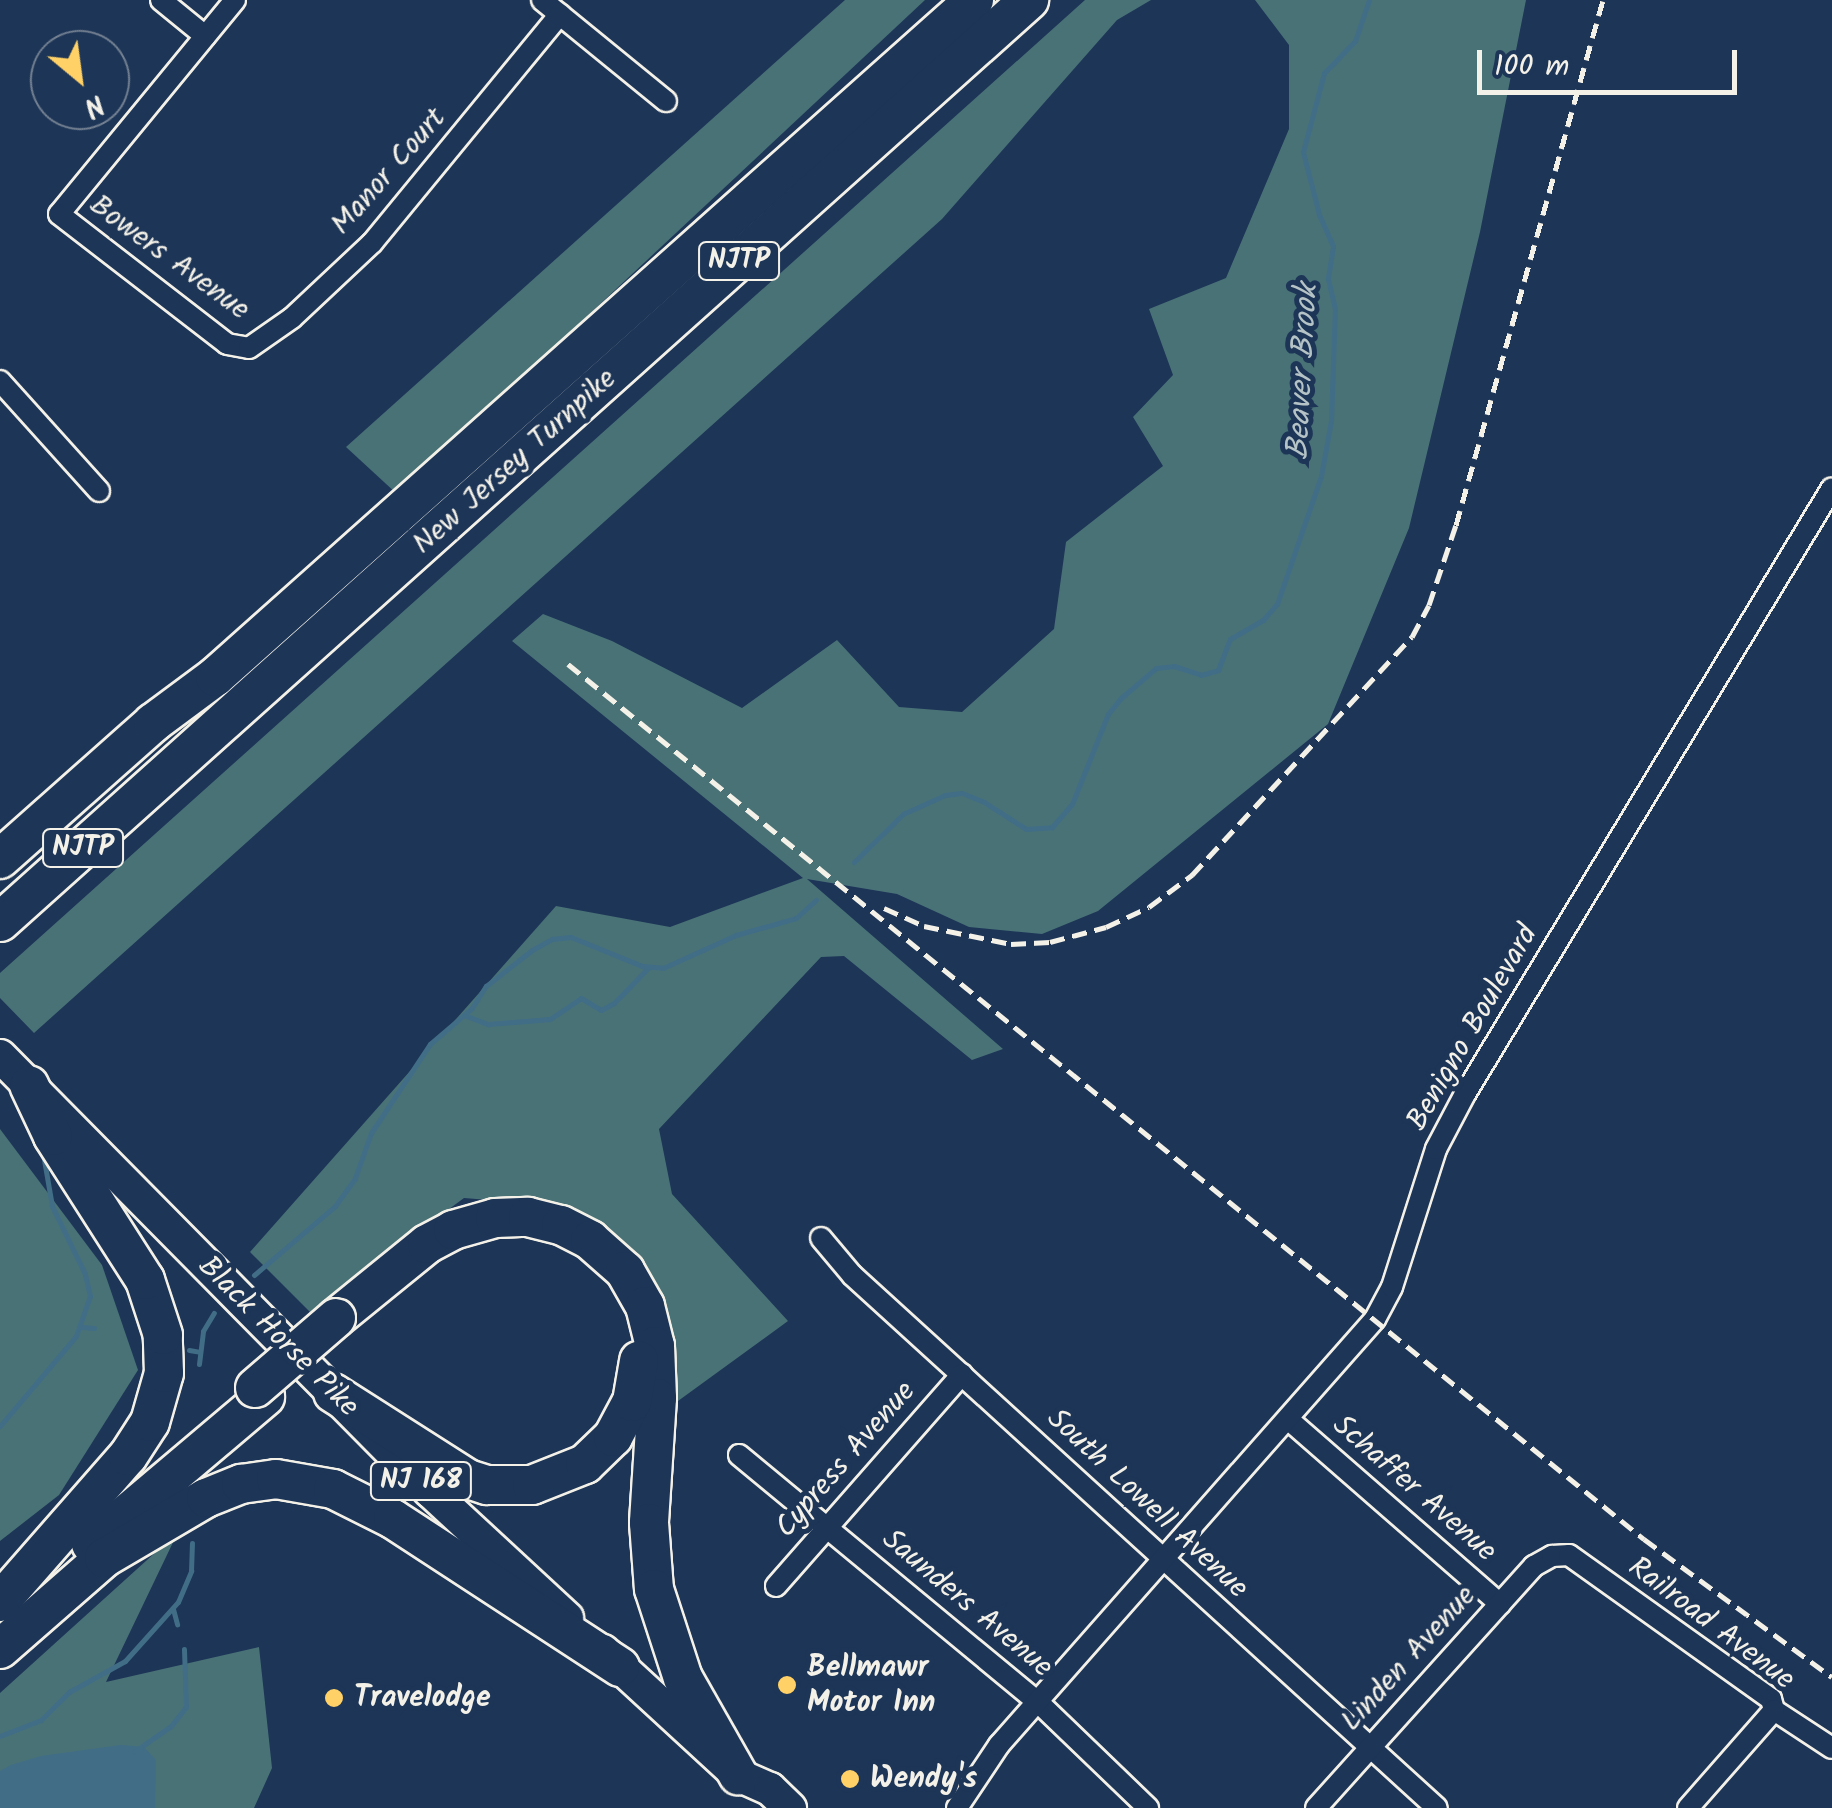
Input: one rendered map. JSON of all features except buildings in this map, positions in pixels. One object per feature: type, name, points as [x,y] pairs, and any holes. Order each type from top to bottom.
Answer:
[{"type":"highway","name":"New Jersey Turnpike","points":[[0,859],[368,541],[974,0]]},
{"type":"highway","name":"New Jersey Turnpike","points":[[0,922],[1029,0]]},
{"type":"highway","points":[[0,1604],[128,1456],[150,1422],[164,1373],[163,1335],[145,1280],[53,1136],[28,1085]]},
{"type":"highway","points":[[0,1604],[260,1392],[426,1244],[468,1224],[528,1217],[561,1225],[590,1240],[625,1271],[649,1318],[656,1361],[649,1546],[658,1611],[694,1700],[738,1775]]},
{"type":"highway","points":[[333,1393],[448,1469],[486,1485],[510,1487],[550,1481],[585,1464],[624,1421],[637,1384],[638,1343],[621,1295],[588,1259],[543,1237],[487,1236],[450,1248],[340,1324]]},
{"type":"highway","points":[[0,1648],[62,1569],[260,1392]]},
{"type":"highway","points":[[0,1648],[104,1558],[206,1498],[276,1478],[332,1488],[393,1520],[620,1667]]},
{"type":"main road","name":"Black Horse Pike","points":[[0,1056],[430,1491],[738,1775],[770,1790],[790,1808]]},
{"type":"main road","name":"Black Horse Pike","points":[[738,1775],[757,1808]]},
{"type":"street","points":[[161,0],[205,36],[235,0]]},
{"type":"street","points":[[542,0],[666,101]]},
{"type":"street","name":"Manor Court","points":[[244,347],[262,343],[372,244],[560,14]]},
{"type":"street","name":"Bowers Avenue","points":[[205,36],[59,214],[227,344],[244,347]]},
{"type":"street","points":[[0,381],[99,491]]},
{"type":"street","name":"Benigno Boulevard","points":[[957,1808],[988,1758],[1376,1319],[1392,1287],[1436,1149],[1464,1094],[1832,488]]},
{"type":"street","name":"South Lowell Avenue","points":[[822,1238],[852,1275],[1436,1808]]},
{"type":"street","name":"Cypress Avenue","points":[[776,1586],[962,1374]]},
{"type":"street","name":"Schaffer Avenue","points":[[1289,1420],[1500,1604]]},
{"type":"street","name":"Saunders Avenue","points":[[740,1455],[1038,1702],[1148,1808]]},
{"type":"street","name":"Railroad Avenue","points":[[1552,1556],[1569,1555],[1772,1699],[1774,1710],[1832,1748]]},
{"type":"street","name":"Linden Avenue","points":[[1316,1808],[1534,1566],[1552,1556]]},
{"type":"street","points":[[1688,1808],[1774,1710]]},
{"type":"green space","points":[[845,0],[925,0],[397,494],[346,447]]},
{"type":"green space","points":[[1085,0],[1151,0],[1117,20],[942,219],[34,1033],[0,998],[0,973]]},
{"type":"green space","points":[[1255,0],[1526,0],[1480,232],[1409,528],[1328,724],[1098,911],[1042,934],[969,927],[897,894],[807,879],[1003,1049],[972,1060],[844,956],[821,957],[659,1129],[672,1194],[788,1321],[678,1401],[628,1245],[574,1207],[464,1198],[310,1312],[250,1252],[556,906],[670,927],[803,878],[512,641],[543,614],[612,641],[742,708],[837,640],[899,707],[962,712],[1054,629],[1066,542],[1163,466],[1133,417],[1173,375],[1149,309],[1226,278],[1289,129],[1289,45]]},
{"type":"green space","points":[[0,1129],[102,1265],[138,1370],[59,1495],[0,1541]]},
{"type":"green space","points":[[178,1532],[106,1682],[259,1647],[272,1768],[254,1808],[0,1808],[0,1693]]},
{"type":"water","points":[[121,1745],[144,1747],[156,1760],[155,1808],[0,1808],[0,1771],[11,1765],[41,1756]]},
{"type":"waterway","name":"Beaver Brook","points":[[854,862],[903,814],[945,795],[962,793],[984,802],[1026,829],[1052,827],[1072,804],[1108,714],[1121,698],[1156,668],[1174,666],[1201,675],[1218,670],[1230,639],[1263,620],[1277,604],[1321,476],[1331,421],[1335,309],[1328,278],[1333,246],[1319,214],[1303,152],[1324,73],[1355,41],[1369,0]]},
{"type":"waterway","name":"Beaver Brook","points":[[254,1275],[335,1206],[355,1178],[371,1133],[430,1044],[472,1008],[486,986],[532,950],[552,939],[571,937],[642,966],[663,968],[736,935],[796,918],[816,900]]},
{"type":"waterway","points":[[464,1015],[488,1024],[550,1019],[581,998],[601,1010],[614,1003],[649,967]]},
{"type":"waterway","points":[[0,1426],[76,1336],[90,1296],[85,1274],[52,1206],[43,1154]]},
{"type":"waterway","name":"Beaver Brook","points":[[199,1364],[203,1331],[214,1313]]},
{"type":"waterway","points":[[82,1327],[94,1328]]},
{"type":"waterway","points":[[189,1350],[200,1352]]},
{"type":"waterway","name":"Beaver Brook","points":[[0,1736],[41,1720],[69,1692],[125,1661],[178,1602],[191,1571],[192,1543]]},
{"type":"waterway","points":[[173,1609],[177,1624]]},
{"type":"waterway","points":[[135,1751],[171,1726],[186,1707],[184,1649]]},
{"type":"railway","points":[[884,908],[924,926],[1011,944],[1050,942],[1106,927],[1149,907],[1192,875],[1412,637],[1429,605],[1456,525],[1603,0]]},
{"type":"railway","points":[[568,664],[1644,1539],[1832,1677]]},
{"type":"place","name":"Bellmawr Motor Inn","points":[[787,1685]]},
{"type":"place","name":"Travelodge","points":[[334,1698]]},
{"type":"place","name":"Wendy's","points":[[850,1779]]}]
